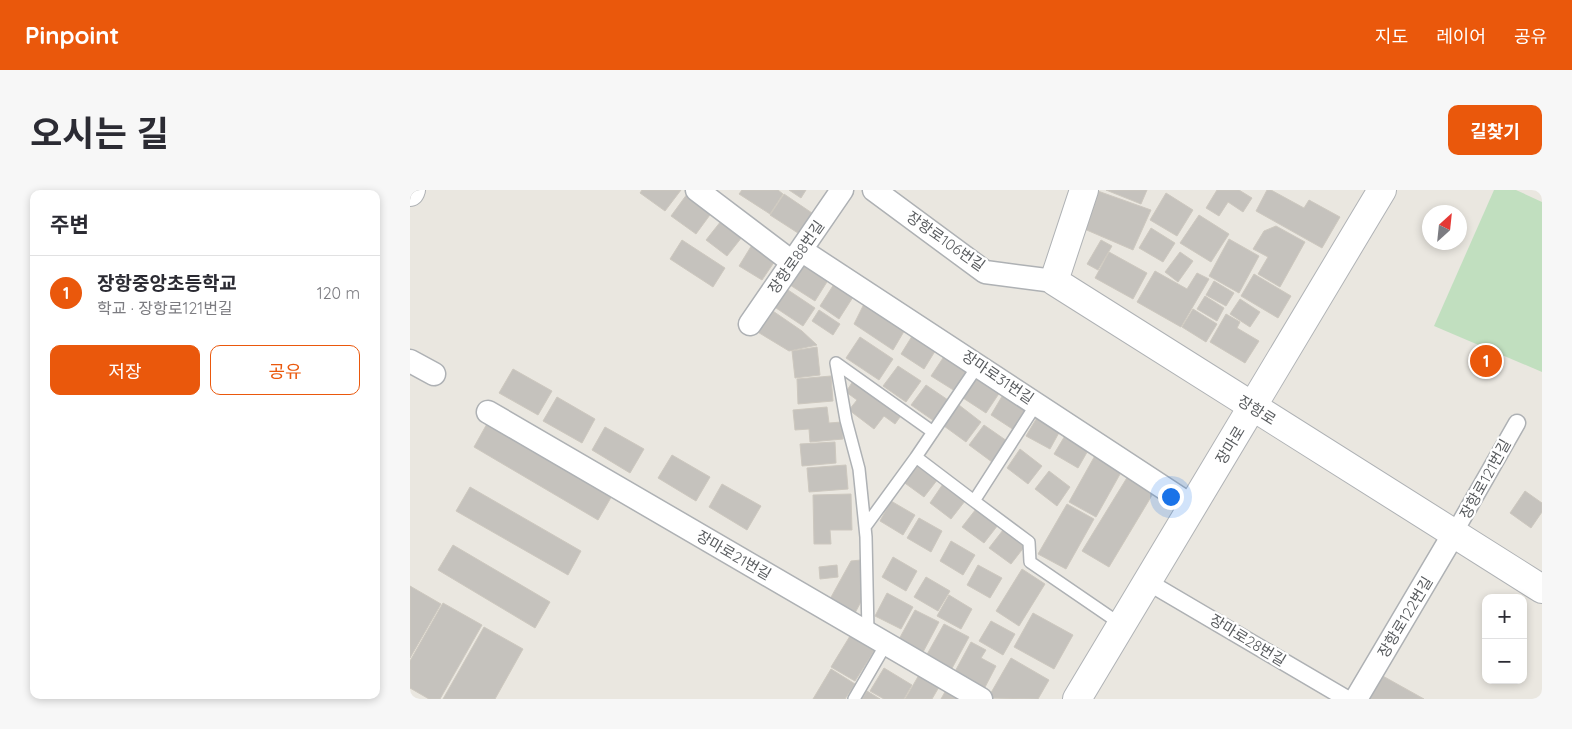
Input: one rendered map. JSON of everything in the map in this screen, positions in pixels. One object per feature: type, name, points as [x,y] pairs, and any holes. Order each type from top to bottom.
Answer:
[{"type":"street","name":"장마로31번길","points":[[697,190],[796,256],[979,364],[1036,404],[1193,507]]},
{"type":"street","name":"장항로88번길","points":[[750,324],[842,190]]},
{"type":"street","name":"장항로106번길","points":[[874,190],[985,272],[1054,281]]},
{"type":"street","points":[[1054,281],[1084,190]]},
{"type":"street","name":"장마로","points":[[1077,699],[1382,190]]},
{"type":"street","name":"장항로","points":[[1054,281],[1542,589]]},
{"type":"street","points":[[410,361],[434,374]]},
{"type":"street","name":"장마로21번길","points":[[488,412],[981,699]]},
{"type":"street","name":"장항로121번길","points":[[1454,535],[1517,422]]},
{"type":"street","name":"장항로122번길","points":[[1356,699],[1454,535]]},
{"type":"street","name":"장마로28번길","points":[[1148,582],[1347,699]]},
{"type":"lane","points":[[854,699],[877,638],[859,469],[846,420],[836,363],[933,432]]},
{"type":"lane","points":[[865,527],[916,457],[979,364]]},
{"type":"lane","points":[[974,501],[1036,404]]},
{"type":"lane","points":[[916,457],[1029,542],[1030,562],[1122,625]]},
{"type":"green space","points":[[1494,190],[1516,190],[1542,202],[1542,372],[1434,326]]},
{"type":"building","points":[[642,190],[681,190],[665,211],[640,193]]},
{"type":"building","points":[[690,190],[715,208],[696,234],[671,216]]},
{"type":"building","points":[[742,190],[778,190],[783,194],[770,214],[739,194]]},
{"type":"building","points":[[789,190],[806,190],[801,198]]},
{"type":"building","points":[[1095,190],[1151,210],[1133,250],[1082,228]]},
{"type":"building","points":[[1106,190],[1147,190],[1141,204]]},
{"type":"building","points":[[1217,190],[1239,190],[1252,198],[1243,212],[1228,202],[1219,216],[1206,208]]},
{"type":"building","points":[[1267,190],[1271,190],[1304,208],[1309,200],[1340,217],[1322,248],[1256,211]]},
{"type":"building","points":[[1166,193],[1193,210],[1177,236],[1150,220]]},
{"type":"building","points":[[784,194],[815,215],[801,235],[770,215]]},
{"type":"building","points":[[1199,215],[1229,234],[1211,262],[1180,243]]},
{"type":"building","points":[[725,216],[746,232],[727,256],[706,240]]},
{"type":"building","points":[[1276,226],[1305,242],[1280,287],[1258,274],[1268,257],[1253,249],[1264,231]]},
{"type":"building","points":[[1151,228],[1175,243],[1163,262],[1139,248]]},
{"type":"building","points":[[1229,239],[1259,256],[1239,293],[1209,276]]},
{"type":"building","points":[[682,240],[725,268],[713,287],[670,259]]},
{"type":"building","points":[[755,240],[779,255],[762,280],[739,266]]},
{"type":"building","points":[[1101,240],[1112,246],[1098,270],[1087,264]]},
{"type":"building","points":[[1109,252],[1147,273],[1133,299],[1095,278]]},
{"type":"building","points":[[1180,252],[1193,261],[1178,282],[1165,272]]},
{"type":"building","points":[[806,261],[830,277],[815,301],[790,285]]},
{"type":"building","points":[[1155,271],[1187,289],[1197,273],[1209,279],[1181,327],[1137,302]]},
{"type":"building","points":[[1254,274],[1291,296],[1278,318],[1241,296]]},
{"type":"building","points":[[836,281],[855,294],[839,319],[820,306]]},
{"type":"building","points":[[1214,281],[1234,293],[1226,306],[1206,295]]},
{"type":"building","points":[[785,288],[815,308],[803,326],[773,306]]},
{"type":"building","points":[[1205,296],[1224,308],[1217,321],[1197,309]]},
{"type":"building","points":[[1240,299],[1260,312],[1250,327],[1230,314]]},
{"type":"building","points":[[865,302],[906,328],[893,350],[854,324]]},
{"type":"building","points":[[770,309],[802,331],[817,345],[789,351],[756,331]]},
{"type":"building","points":[[1193,309],[1217,324],[1206,342],[1182,327]]},
{"type":"building","points":[[819,310],[840,324],[833,335],[812,321]]},
{"type":"building","points":[[1226,314],[1240,322],[1237,328],[1259,341],[1245,363],[1210,342]]},
{"type":"building","points":[[914,333],[937,348],[924,369],[901,354]]},
{"type":"building","points":[[860,337],[893,359],[879,380],[846,358]]},
{"type":"building","points":[[817,347],[820,375],[795,378],[792,351]]},
{"type":"building","points":[[945,355],[968,370],[955,391],[931,376]]},
{"type":"building","points":[[898,366],[921,381],[906,402],[883,386]]},
{"type":"building","points":[[513,369],[552,391],[538,415],[499,393]]},
{"type":"building","points":[[831,376],[833,401],[798,404],[797,379]]},
{"type":"building","points":[[977,377],[1000,392],[986,413],[963,398]]},
{"type":"building","points":[[853,381],[900,417],[895,424],[884,416],[874,429],[849,410],[857,400],[846,392]]},
{"type":"building","points":[[926,385],[948,400],[934,421],[911,405]]},
{"type":"building","points":[[1004,393],[1027,408],[1014,430],[991,415]]},
{"type":"building","points":[[557,397],[595,419],[582,443],[543,421]]},
{"type":"building","points":[[959,405],[981,422],[966,442],[944,426]]},
{"type":"building","points":[[827,407],[829,423],[842,422],[843,439],[810,442],[809,429],[795,430],[793,410]]},
{"type":"building","points":[[1038,416],[1061,429],[1050,449],[1026,436]]},
{"type":"building","points":[[488,422],[613,494],[598,520],[474,447]]},
{"type":"building","points":[[984,425],[1007,441],[992,462],[969,445]]},
{"type":"building","points":[[605,427],[644,449],[630,473],[592,450]]},
{"type":"building","points":[[1066,434],[1090,447],[1078,468],[1054,454]]},
{"type":"building","points":[[835,442],[836,463],[802,466],[800,444]]},
{"type":"building","points":[[1020,449],[1042,466],[1028,484],[1007,468]]},
{"type":"building","points":[[1097,452],[1124,467],[1096,517],[1069,502]]},
{"type":"building","points":[[672,455],[710,477],[696,501],[658,478]]},
{"type":"building","points":[[916,462],[938,479],[924,497],[902,481]]},
{"type":"building","points":[[846,465],[848,489],[809,492],[807,468]]},
{"type":"building","points":[[1049,471],[1070,487],[1057,506],[1035,489]]},
{"type":"building","points":[[1128,476],[1154,492],[1109,567],[1082,551]]},
{"type":"building","points":[[722,484],[761,506],[747,530],[709,507]]},
{"type":"building","points":[[943,484],[965,501],[951,519],[930,503]]},
{"type":"building","points":[[470,487],[581,551],[568,575],[456,511]]},
{"type":"building","points":[[1525,491],[1542,503],[1542,512],[1531,528],[1510,513]]},
{"type":"building","points":[[851,494],[852,530],[830,530],[831,544],[814,544],[813,495]]},
{"type":"building","points":[[891,501],[915,515],[903,535],[880,521]]},
{"type":"building","points":[[1067,504],[1094,519],[1066,569],[1038,554]]},
{"type":"building","points":[[976,509],[998,525],[984,543],[962,527]]},
{"type":"building","points":[[919,518],[942,531],[931,552],[907,538]]},
{"type":"building","points":[[1003,530],[1025,546],[1011,564],[989,548]]},
{"type":"building","points":[[951,541],[975,555],[963,575],[940,561]]},
{"type":"building","points":[[453,545],[550,602],[535,628],[438,570]]},
{"type":"building","points":[[893,557],[917,571],[906,591],[882,577]]},
{"type":"building","points":[[861,560],[864,596],[855,613],[830,599],[851,561]]},
{"type":"building","points":[[837,565],[838,577],[820,579],[819,567]]},
{"type":"building","points":[[978,565],[1002,578],[990,598],[967,585]]},
{"type":"building","points":[[1022,569],[1045,584],[1019,626],[996,611]]},
{"type":"building","points":[[926,577],[950,591],[938,611],[914,597]]},
{"type":"building","points":[[410,586],[441,604],[410,658]]},
{"type":"building","points":[[887,593],[913,607],[901,629],[875,616]]},
{"type":"building","points":[[949,595],[972,609],[961,629],[937,616]]},
{"type":"building","points":[[443,603],[482,625],[440,699],[429,699],[410,688],[410,661]]},
{"type":"building","points":[[915,610],[939,622],[922,654],[898,641]]},
{"type":"building","points":[[1033,613],[1073,635],[1054,669],[1014,647]]},
{"type":"building","points":[[991,621],[1015,634],[1003,655],[979,641]]},
{"type":"building","points":[[944,624],[969,637],[950,672],[925,658]]},
{"type":"building","points":[[484,627],[523,649],[495,699],[443,699]]},
{"type":"building","points":[[850,636],[874,651],[855,681],[831,667]]},
{"type":"building","points":[[971,642],[986,650],[981,658],[996,666],[982,693],[952,677]]},
{"type":"building","points":[[1011,658],[1049,680],[1038,699],[988,698]]},
{"type":"building","points":[[884,668],[912,685],[904,699],[884,699],[870,691]]},
{"type":"building","points":[[831,669],[855,684],[845,699],[813,699]]},
{"type":"building","points":[[919,675],[939,687],[932,699],[905,699]]},
{"type":"building","points":[[1381,675],[1424,699],[1367,699]]},
{"type":"building","points":[[946,690],[963,699],[941,699]]},
{"type":"building","points":[[867,691],[880,699],[862,699]]},
{"type":"place","name":"장항중앙초등학교","points":[[1486,361]]}]
